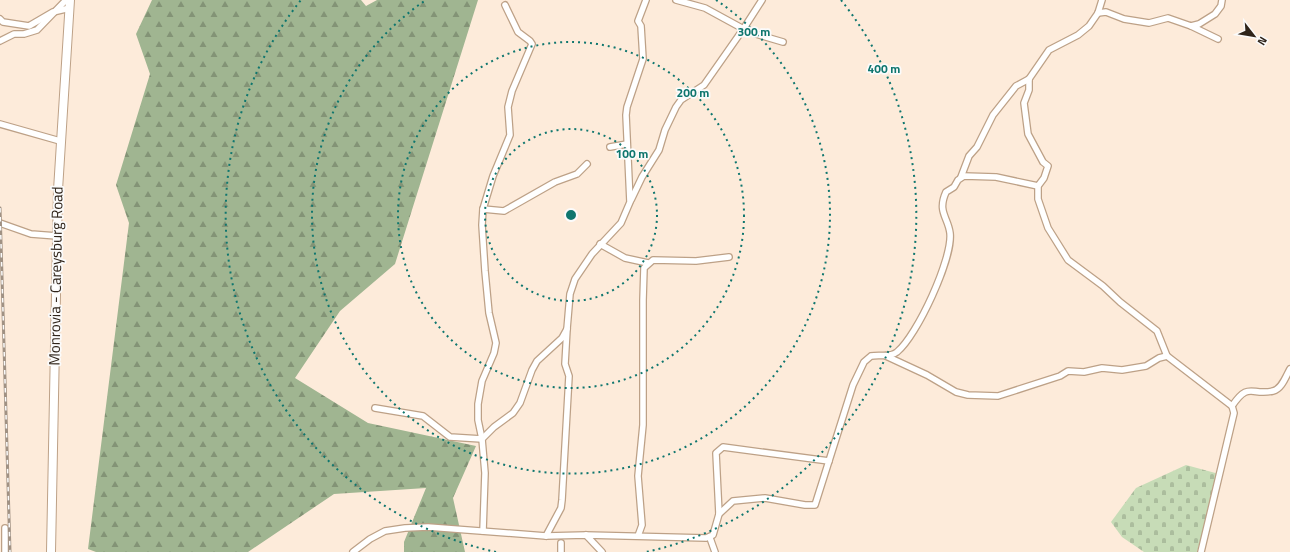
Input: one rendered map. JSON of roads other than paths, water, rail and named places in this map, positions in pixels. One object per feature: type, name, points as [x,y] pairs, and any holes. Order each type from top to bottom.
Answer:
[{"type":"main road","name":"Monrovia - Careysburg Road","points":[[51,552],[60,140],[70,4]]},
{"type":"street","points":[[0,41],[14,34],[24,34],[37,30],[66,0]]},
{"type":"street","points":[[630,202],[627,106],[643,59],[641,26],[638,21],[646,0]]},
{"type":"street","points":[[676,0],[705,8],[749,32],[782,42]]},
{"type":"street","points":[[546,536],[557,516],[561,504],[569,376],[565,364],[565,338],[568,329],[570,294],[574,279],[582,266],[600,244],[621,222],[642,177],[659,150],[665,130],[676,107],[681,100],[704,85],[762,0]]},
{"type":"street","points":[[886,356],[897,352],[912,332],[922,316],[944,269],[950,233],[944,218],[943,199],[947,190],[954,187],[962,177],[969,156],[977,147],[993,115],[1016,86],[1029,79],[1049,50],[1084,30],[1098,13],[1102,0]]},
{"type":"street","points":[[1191,26],[1199,24],[1214,14],[1220,6],[1222,0]]},
{"type":"street","points":[[0,19],[14,24],[29,26],[70,4]]},
{"type":"street","points":[[483,531],[484,473],[482,439],[478,420],[478,404],[482,381],[494,353],[496,343],[489,313],[482,225],[483,209],[493,176],[510,135],[508,107],[512,91],[532,44],[518,32],[505,5]]},
{"type":"street","points":[[1098,13],[1106,12],[1130,20],[1149,23],[1168,18],[1191,26],[1218,39]]},
{"type":"street","points":[[1029,79],[1029,90],[1024,103],[1028,134],[1043,162],[1048,166],[1044,178],[1038,186],[1038,199],[1048,228],[1068,260],[1103,286],[1120,302],[1157,331],[1167,356],[1232,406],[1234,413],[1201,552]]},
{"type":"street","points":[[0,124],[60,140]]},
{"type":"street","points":[[610,147],[628,144]]},
{"type":"street","points":[[483,209],[504,211],[555,182],[577,174],[586,164]]},
{"type":"street","points":[[962,177],[996,177],[1038,186]]},
{"type":"street","points":[[0,223],[31,234],[57,236]]},
{"type":"street","points":[[600,244],[625,258],[648,263]]},
{"type":"street","points":[[638,536],[642,525],[638,476],[643,424],[644,268],[653,260],[696,261],[729,257]]},
{"type":"street","points":[[375,408],[423,416],[450,437],[482,439],[494,427],[513,413],[520,403],[537,361],[565,338]]},
{"type":"street","points":[[715,552],[710,538],[719,514],[728,503],[741,499],[765,498],[805,505],[815,505],[853,385],[861,368],[871,356],[880,354],[886,356],[927,375],[961,395],[998,396],[1060,376],[1068,371],[1084,372],[1102,368],[1122,370],[1146,366],[1159,358],[1167,356]]},
{"type":"street","points":[[1232,406],[1239,396],[1248,390],[1273,391],[1282,385],[1290,369]]},
{"type":"street","points":[[719,514],[716,453],[718,449],[723,447],[829,461]]},
{"type":"street","points":[[353,552],[370,539],[385,531],[428,527],[546,536],[586,535],[693,539],[710,538]]},
{"type":"street","points":[[5,528],[5,552]]},
{"type":"street","points":[[586,535],[602,552]]},
{"type":"street","points":[[561,543],[561,552]]},
{"type":"railway","points":[[0,208],[10,552]]}]
